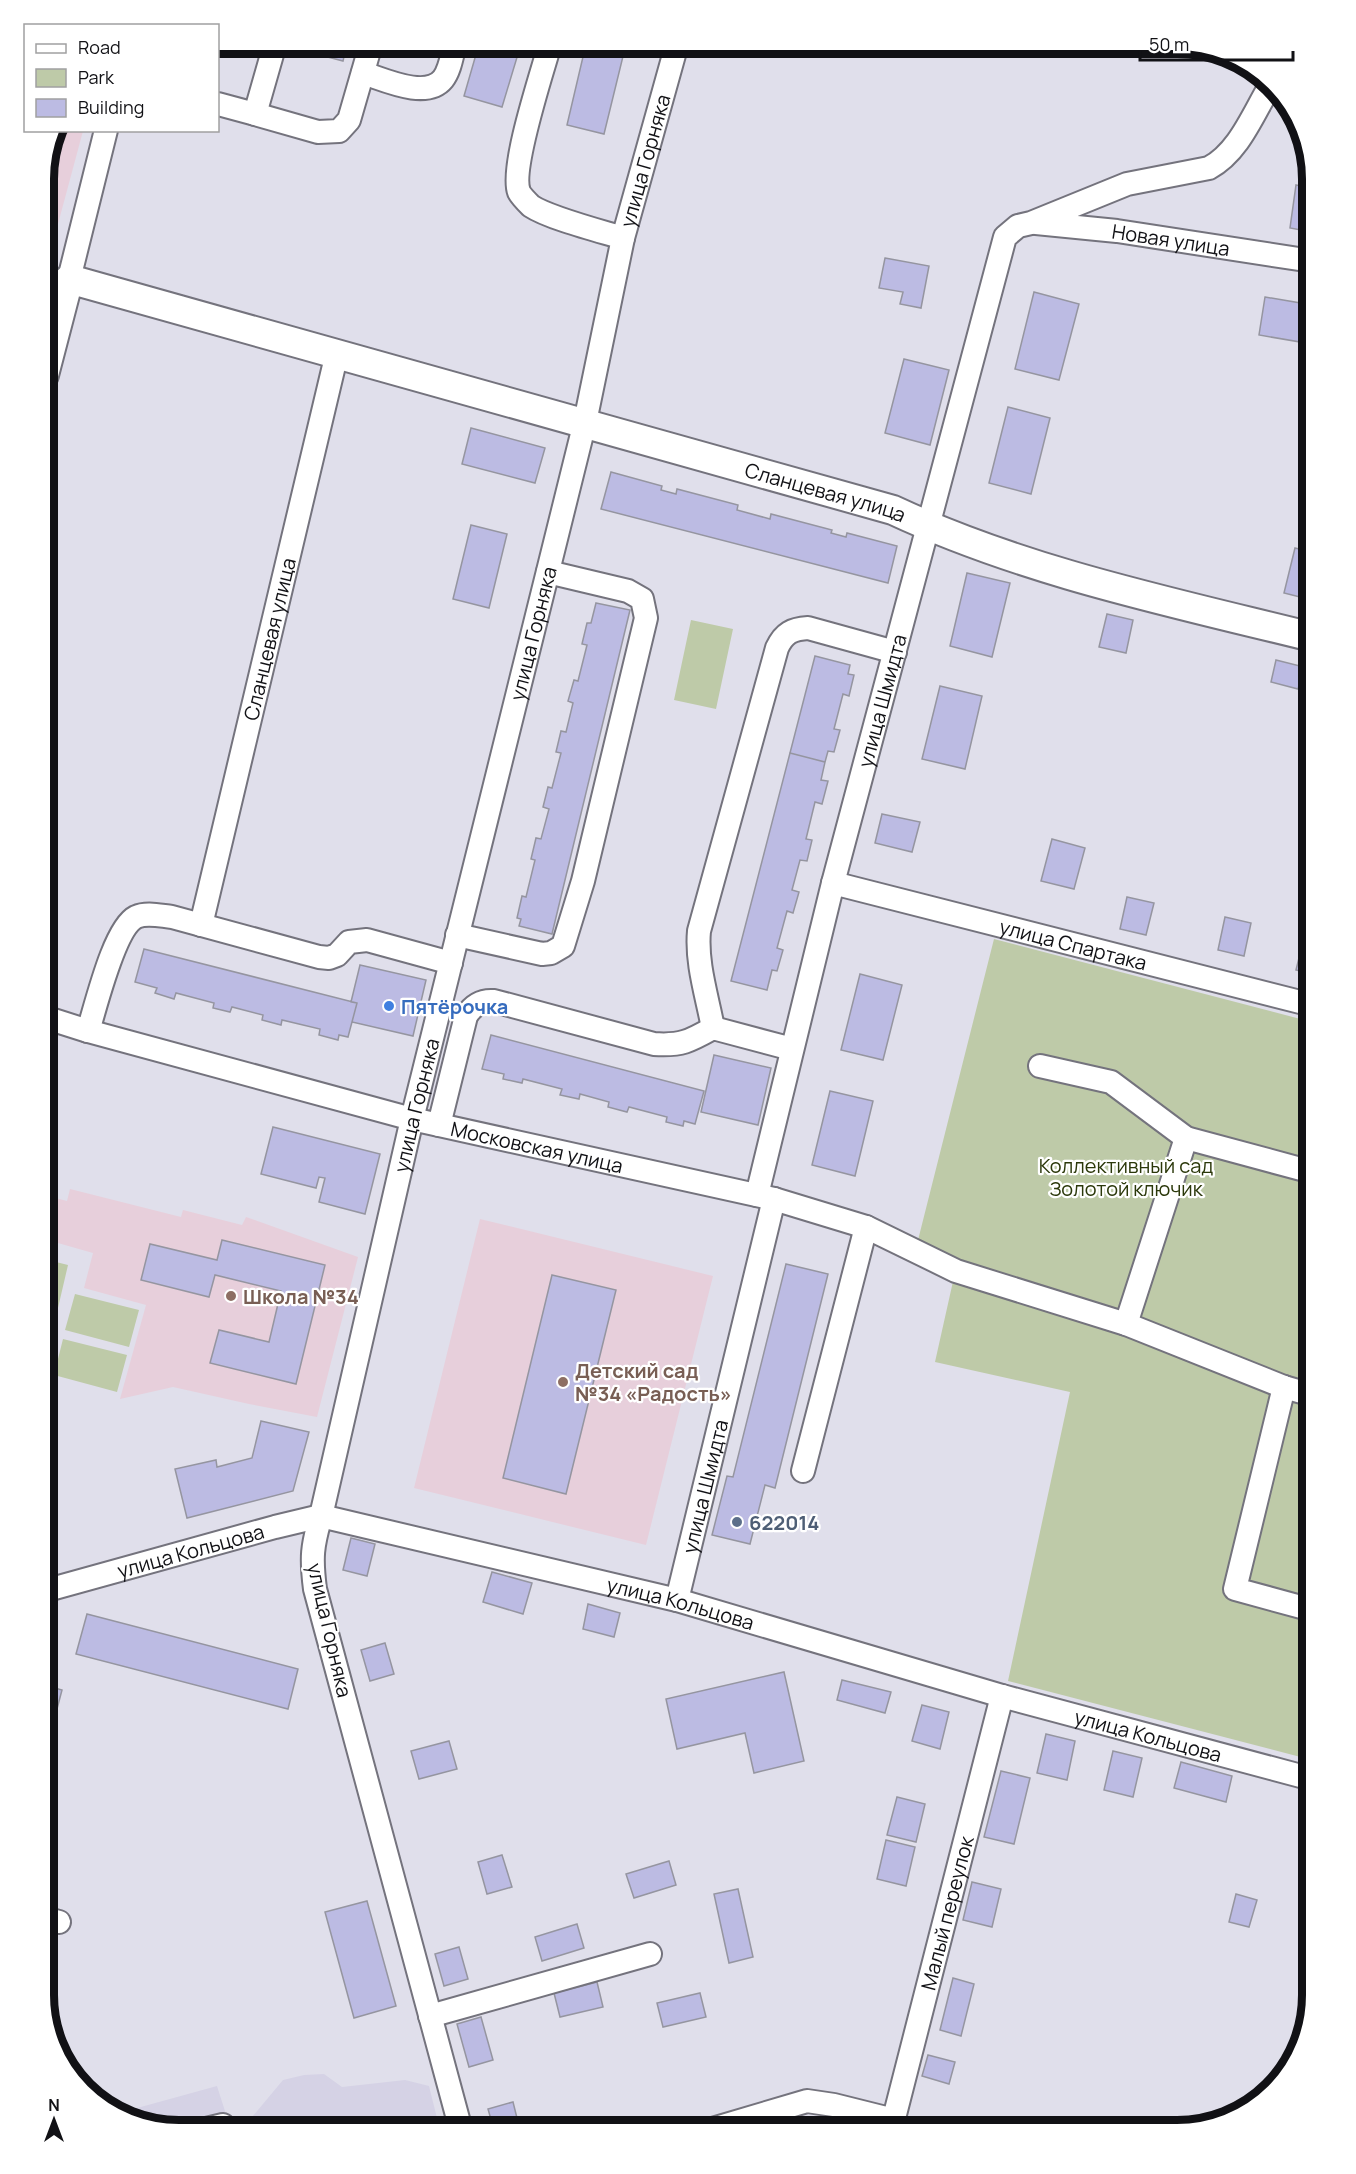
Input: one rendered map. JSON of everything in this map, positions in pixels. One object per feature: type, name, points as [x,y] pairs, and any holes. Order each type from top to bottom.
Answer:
[{"type":"main road","points":[[54,314],[69,279]]},
{"type":"main road","name":"Сланцевая улица","points":[[69,279],[893,510],[928,526],[1042,567],[1302,634]]},
{"type":"street","points":[[255,114],[272,54]]},
{"type":"street","points":[[219,104],[318,132],[339,131],[349,120],[368,54]]},
{"type":"street","points":[[363,73],[415,89],[427,88],[443,80],[452,54]]},
{"type":"street","points":[[547,54],[521,150],[517,171],[519,193],[532,206],[548,213],[623,238]]},
{"type":"street","name":"улица Горняка","points":[[458,2120],[315,1589],[311,1562],[313,1542],[321,1516],[412,1119],[585,423],[623,238],[674,54]]},
{"type":"street","name":"улица Шмидта","points":[[677,1600],[765,1197],[792,1049],[833,883],[1005,237],[1018,226],[1031,223],[1128,184],[1209,168],[1218,164],[1230,153],[1266,92]]},
{"type":"street","points":[[69,279],[106,132]]},
{"type":"street","name":"Новая улица","points":[[1031,223],[1117,231],[1302,259]]},
{"type":"street","name":"Сланцевая улица","points":[[201,925],[337,354]]},
{"type":"street","points":[[457,935],[542,954],[558,950],[566,941],[583,881],[646,618],[645,608],[642,598],[628,591],[548,572]]},
{"type":"street","points":[[713,1028],[700,965],[699,931],[777,648],[782,638],[796,628],[808,628],[895,652]]},
{"type":"street","name":"улица Спартака","points":[[833,883],[1302,1002]]},
{"type":"street","points":[[88,1031],[116,942],[126,924],[137,917],[150,915],[172,917],[319,957],[329,958],[337,955],[349,942],[367,940],[451,963]]},
{"type":"street","points":[[439,1125],[466,1016],[471,1008],[484,1000],[494,1000],[654,1044],[686,1043],[713,1028],[792,1049]]},
{"type":"street","name":"Московская улица","points":[[54,1020],[412,1119],[765,1197],[866,1227],[956,1271],[1126,1324],[1302,1392]]},
{"type":"street","points":[[1040,1066],[1111,1082],[1186,1137],[1302,1169]]},
{"type":"street","points":[[1126,1324],[1186,1137]]},
{"type":"street","points":[[803,1471],[866,1227]]},
{"type":"street","points":[[1284,1387],[1234,1589],[1302,1607]]},
{"type":"street","name":"улица Кольцова","points":[[54,1588],[321,1516],[677,1600],[1002,1695],[1302,1776]]},
{"type":"street","name":"Малый переулок","points":[[894,2120],[1002,1695]]},
{"type":"street","points":[[430,2016],[650,1954]]},
{"type":"street","points":[[743,2120],[807,2101],[834,2105],[878,2120]]},
{"type":"shaded area","points":[[63,132],[83,132],[54,239],[54,171],[58,146]]},
{"type":"shaded area","name":"Школа №34","points":[[70,1189],[181,1217],[183,1210],[242,1225],[246,1217],[358,1257],[317,1417],[173,1387],[120,1399],[146,1305],[84,1288],[93,1253],[54,1242],[54,1198],[67,1201]]},
{"type":"shaded area","name":"Детский сад №34 «Радость»","points":[[480,1219],[713,1276],[646,1545],[414,1488]]},
{"type":"shaded area","points":[[324,2074],[342,2087],[405,2080],[429,2086],[438,2120],[250,2120],[283,2080],[304,2075]]},
{"type":"shaded area","points":[[217,2086],[228,2120],[171,2120],[154,2118],[131,2110]]},
{"type":"green space","points":[[691,620],[733,629],[716,709],[674,700]]},
{"type":"green space","name":"Коллективный сад Золотой ключик","points":[[994,939],[1302,1019],[1302,1757],[1008,1681],[1070,1392],[935,1362],[958,1259],[916,1248]]},
{"type":"green space","points":[[54,1262],[68,1265],[54,1325]]},
{"type":"green space","points":[[75,1294],[139,1310],[129,1347],[65,1330]]},
{"type":"green space","points":[[63,1339],[127,1355],[117,1392],[54,1375]]},
{"type":"building","points":[[316,54],[345,54],[343,61]]},
{"type":"building","points":[[476,54],[518,54],[502,107],[464,96]]},
{"type":"building","points":[[584,54],[624,54],[604,134],[567,125]]},
{"type":"building","points":[[1296,185],[1302,186],[1302,230],[1290,228]]},
{"type":"building","points":[[885,258],[929,266],[921,308],[900,304],[903,292],[879,288]]},
{"type":"building","points":[[1034,292],[1079,304],[1059,380],[1015,369]]},
{"type":"building","points":[[1265,297],[1302,303],[1302,342],[1259,335]]},
{"type":"building","points":[[904,359],[949,370],[930,445],[885,433]]},
{"type":"building","points":[[1008,407],[1050,418],[1031,494],[989,483]]},
{"type":"building","points":[[471,428],[545,448],[535,483],[462,464]]},
{"type":"building","points":[[611,472],[662,486],[661,490],[676,494],[677,489],[738,505],[737,510],[770,519],[771,514],[832,530],[831,533],[846,537],[847,533],[897,546],[888,583],[601,509]]},
{"type":"building","points":[[471,525],[507,534],[489,608],[453,599]]},
{"type":"building","points":[[1295,548],[1302,550],[1302,598],[1284,593]]},
{"type":"building","points":[[967,573],[1010,583],[992,657],[950,646]]},
{"type":"building","points":[[596,603],[630,610],[552,934],[519,926],[521,919],[517,918],[522,896],[526,897],[535,860],[531,859],[536,838],[541,839],[549,809],[543,807],[548,787],[552,788],[561,753],[556,752],[561,731],[566,732],[573,703],[568,701],[574,680],[578,681],[587,645],[582,644],[587,623],[591,623]]},
{"type":"building","points":[[1107,614],[1133,620],[1126,653],[1099,647]]},
{"type":"building","points":[[815,656],[850,665],[848,674],[854,675],[849,696],[843,694],[834,729],[840,730],[834,752],[828,751],[825,762],[790,753]]},
{"type":"building","points":[[1276,660],[1302,666],[1298,689],[1271,682]]},
{"type":"building","points":[[940,686],[982,696],[965,769],[922,759]]},
{"type":"building","points":[[790,753],[825,762],[821,780],[828,781],[822,804],[815,802],[806,839],[812,840],[807,861],[800,860],[792,890],[799,892],[793,913],[787,911],[777,948],[783,950],[777,971],[772,970],[767,990],[731,981]]},
{"type":"building","points":[[882,814],[920,822],[912,852],[875,843]]},
{"type":"building","points":[[1052,839],[1085,848],[1074,889],[1041,881]]},
{"type":"building","points":[[1127,897],[1154,903],[1146,935],[1120,929]]},
{"type":"building","points":[[1225,917],[1251,923],[1244,956],[1218,950]]},
{"type":"building","points":[[1302,946],[1302,972],[1296,970]]},
{"type":"building","points":[[144,949],[357,1003],[348,1037],[339,1035],[338,1040],[319,1035],[320,1029],[282,1020],[281,1025],[262,1020],[263,1015],[232,1007],[230,1012],[213,1008],[214,1003],[176,993],[174,999],[155,993],[157,988],[135,982]]},
{"type":"building","points":[[360,965],[426,980],[413,1036],[352,1022],[357,1003],[351,1002]]},
{"type":"building","points":[[860,974],[902,985],[883,1060],[841,1050]]},
{"type":"building","points":[[491,1035],[704,1091],[695,1124],[684,1121],[683,1126],[666,1122],[667,1117],[629,1107],[627,1112],[608,1107],[609,1102],[580,1094],[579,1099],[560,1095],[562,1089],[523,1079],[522,1083],[503,1079],[504,1074],[482,1069]]},
{"type":"building","points":[[714,1055],[771,1068],[758,1125],[701,1112]]},
{"type":"building","points":[[830,1091],[873,1101],[855,1176],[812,1165]]},
{"type":"building","points":[[273,1127],[380,1154],[365,1214],[319,1202],[325,1178],[319,1177],[316,1188],[261,1174]]},
{"type":"building","points":[[222,1240],[325,1265],[296,1384],[210,1363],[219,1330],[269,1342],[281,1291],[215,1275],[209,1297],[141,1280],[150,1244],[217,1260]]},
{"type":"building","points":[[786,1264],[828,1274],[775,1488],[765,1485],[750,1544],[712,1535],[727,1476],[733,1477]]},
{"type":"building","points":[[552,1275],[616,1290],[566,1494],[503,1478]]},
{"type":"building","points":[[261,1421],[309,1432],[293,1491],[187,1518],[175,1469],[216,1460],[217,1467],[252,1458]]},
{"type":"building","points":[[351,1538],[375,1544],[367,1576],[343,1570]]},
{"type":"building","points":[[492,1572],[532,1583],[523,1614],[483,1602]]},
{"type":"building","points":[[588,1604],[620,1613],[614,1637],[583,1629]]},
{"type":"building","points":[[87,1614],[298,1669],[288,1709],[76,1654]]},
{"type":"building","points":[[385,1643],[394,1674],[370,1681],[361,1650]]},
{"type":"building","points":[[784,1672],[804,1761],[754,1773],[745,1733],[677,1749],[666,1699]]},
{"type":"building","points":[[842,1680],[891,1692],[885,1713],[837,1700]]},
{"type":"building","points":[[54,1688],[62,1690],[54,1720]]},
{"type":"building","points":[[922,1705],[949,1712],[940,1749],[912,1741]]},
{"type":"building","points":[[1046,1734],[1075,1741],[1067,1780],[1037,1773]]},
{"type":"building","points":[[449,1741],[457,1769],[419,1779],[411,1751]]},
{"type":"building","points":[[1113,1751],[1142,1758],[1133,1797],[1104,1790]]},
{"type":"building","points":[[1181,1762],[1232,1776],[1226,1802],[1174,1788]]},
{"type":"building","points":[[1001,1771],[1030,1778],[1014,1844],[984,1837]]},
{"type":"building","points":[[897,1797],[925,1804],[916,1842],[887,1835]]},
{"type":"building","points":[[886,1840],[915,1847],[906,1886],[877,1879]]},
{"type":"building","points":[[502,1855],[512,1887],[487,1894],[478,1862]]},
{"type":"building","points":[[669,1861],[676,1885],[634,1898],[626,1874]]},
{"type":"building","points":[[972,1882],[1001,1889],[992,1927],[963,1920]]},
{"type":"building","points":[[738,1889],[753,1957],[729,1963],[714,1894]]},
{"type":"building","points":[[1236,1894],[1257,1900],[1249,1927],[1229,1922]]},
{"type":"building","points":[[367,1901],[396,2006],[354,2018],[325,1912]]},
{"type":"building","points":[[577,1924],[584,1948],[542,1961],[535,1937]]},
{"type":"building","points":[[459,1947],[468,1979],[444,1986],[435,1954]]},
{"type":"building","points":[[953,1978],[974,1984],[961,2036],[940,2030]]},
{"type":"building","points":[[597,1982],[603,2007],[560,2017],[554,1993]]},
{"type":"building","points":[[700,1993],[706,2017],[663,2027],[657,2003]]},
{"type":"building","points":[[481,2017],[493,2060],[469,2067],[457,2024]]},
{"type":"building","points":[[928,2055],[955,2062],[949,2084],[922,2076]]},
{"type":"building","points":[[513,2102],[518,2120],[491,2120],[488,2109]]},
{"type":"place","name":"Пятёрочка","points":[[389,1006]]},
{"type":"place","name":"Школа №34","points":[[231,1296]]},
{"type":"place","name":"Детский сад №34 «Радость»","points":[[563,1382]]},
{"type":"place","name":"622014","points":[[737,1522]]}]
